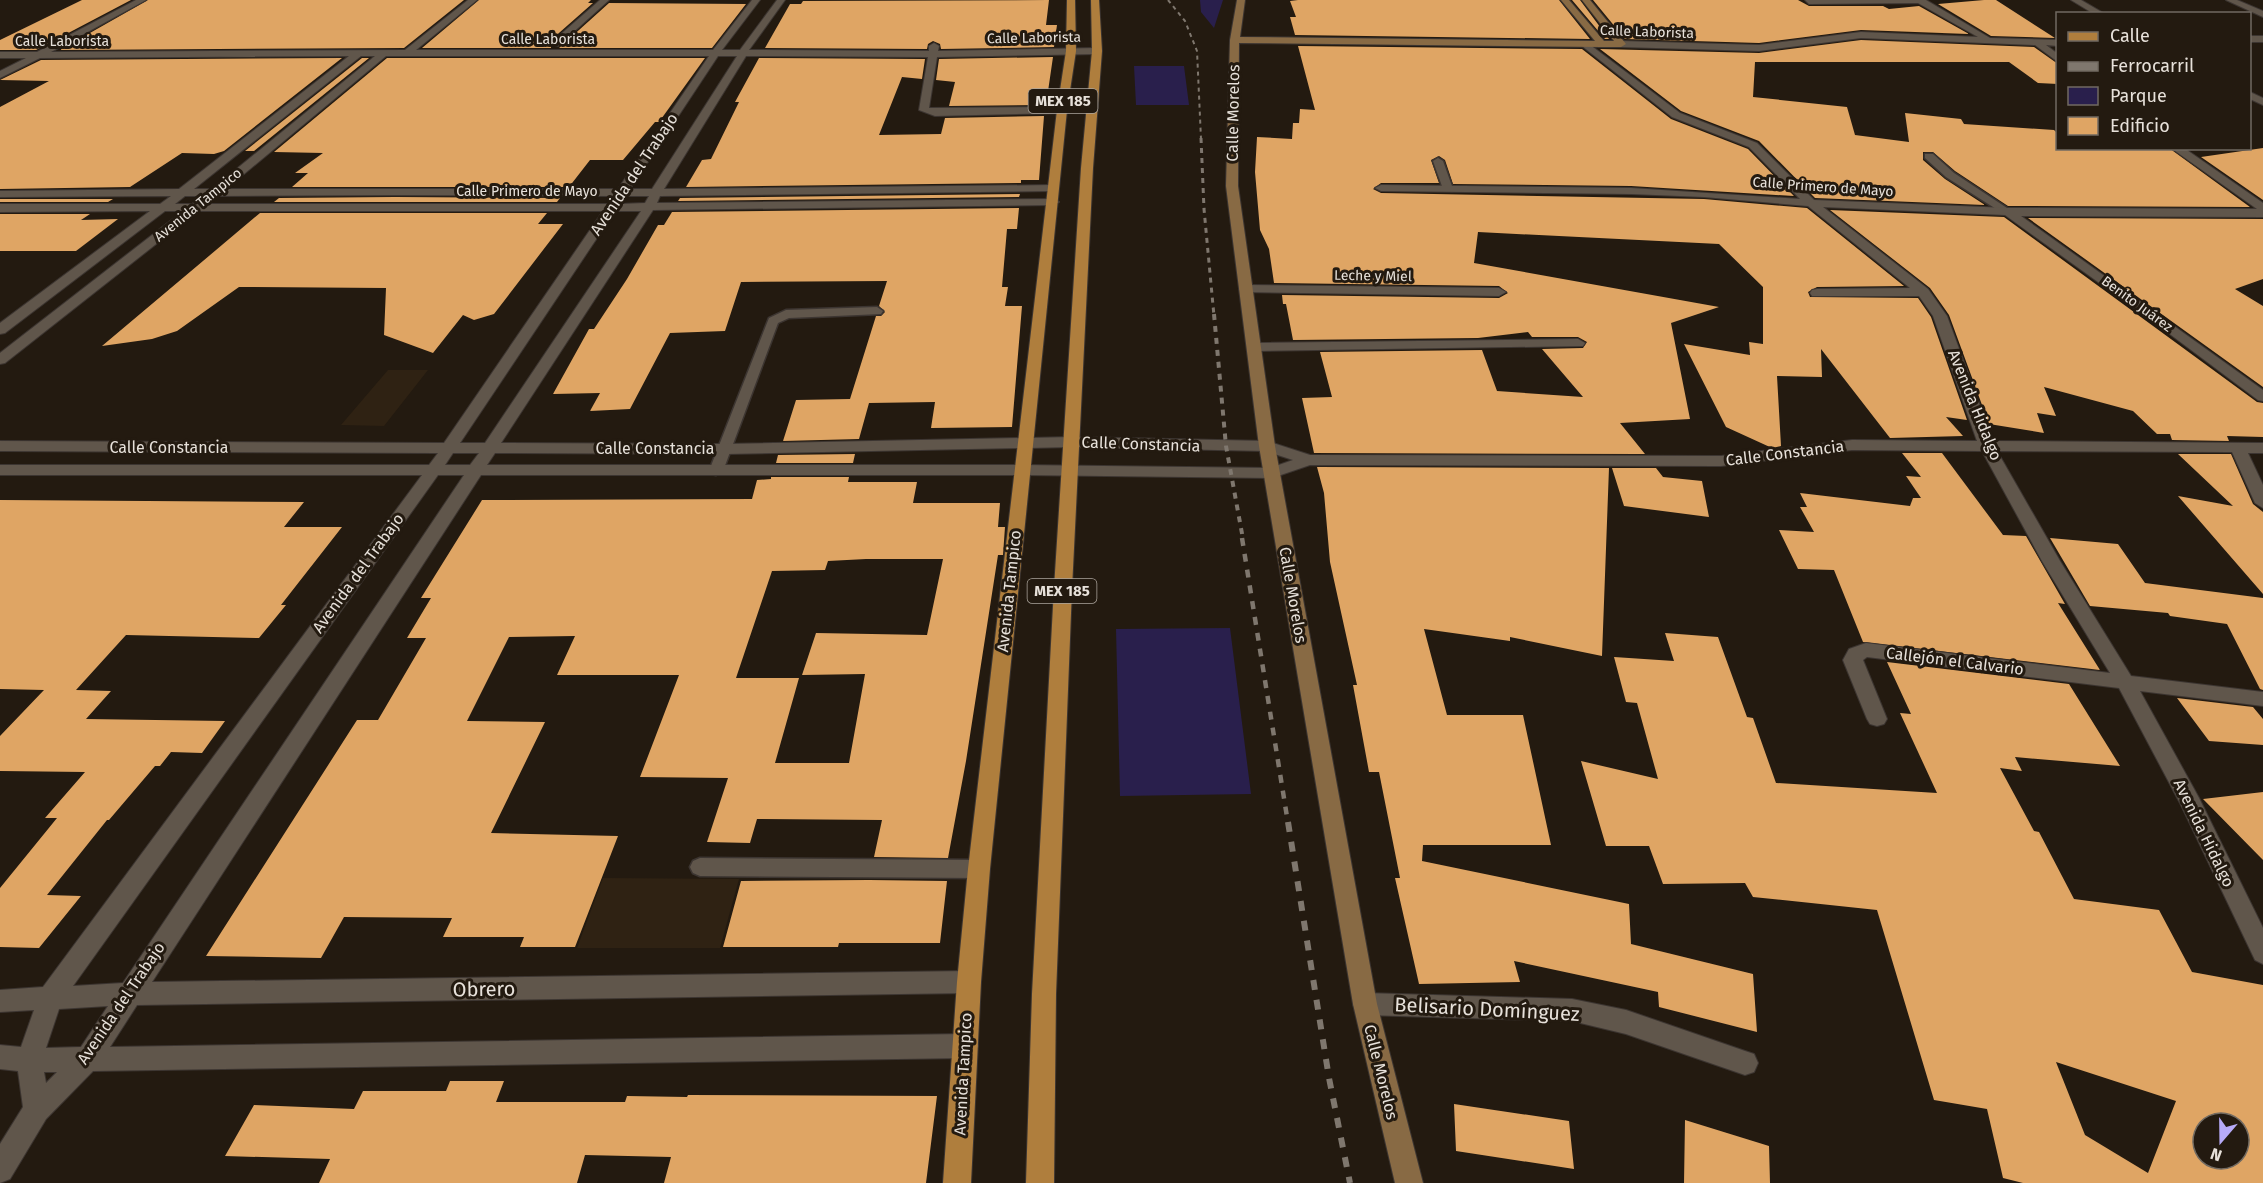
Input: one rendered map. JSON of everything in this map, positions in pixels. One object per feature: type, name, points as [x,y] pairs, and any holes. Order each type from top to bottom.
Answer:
[{"type":"main road","name":"Avenida Tampico","points":[[957,1183],[969,982],[979,869],[1062,110],[1071,46],[1071,0]]},
{"type":"main road","name":"MEX 185","points":[[1040,1183],[1044,994],[1063,588],[1096,45],[1095,0]]},
{"type":"street","points":[[0,75],[142,0]]},
{"type":"street","points":[[408,52],[473,0]]},
{"type":"street","points":[[555,44],[605,0]]},
{"type":"street","name":"Avenida del Trabajo","points":[[37,1110],[29,1060],[51,996],[433,471],[621,191],[719,49],[756,0]]},
{"type":"street","name":"Avenida del Trabajo","points":[[0,1169],[37,1110],[88,1058],[128,994],[649,207],[656,192],[746,49],[781,0]]},
{"type":"street","name":"Calle Morelos","points":[[1241,0],[1235,40],[1232,186],[1268,446],[1365,1004],[1409,1183]]},
{"type":"street","points":[[1565,0],[1602,44]]},
{"type":"street","points":[[1586,0],[1621,44]]},
{"type":"street","points":[[1809,1],[1920,0],[1989,40]]},
{"type":"street","points":[[2075,0],[2097,12]]},
{"type":"street","points":[[2230,0],[2263,14]]},
{"type":"street","name":"Calle Laborista","points":[[1235,40],[1621,44],[1759,48],[1862,35],[2056,43]]},
{"type":"street","points":[[0,61],[35,43]]},
{"type":"street","points":[[2038,43],[2056,57]]},
{"type":"street","name":"Calle Laborista","points":[[387,50],[416,45],[555,44],[719,49]]},
{"type":"street","name":"Avenida Hidalgo","points":[[1585,44],[1676,115],[1753,145],[1811,203],[1923,292],[1940,316],[1987,446],[2051,561],[2125,682],[2191,804],[2263,953]]},
{"type":"street","name":"Calle Laborista","points":[[0,48],[408,52],[719,49],[933,50],[1096,45]]},
{"type":"street","name":"Calle Laborista","points":[[0,55],[362,50]]},
{"type":"street","name":"Avenida Tampico","points":[[0,330],[165,206],[362,50]]},
{"type":"street","name":"Avenida Tampico","points":[[0,360],[198,206],[387,50]]},
{"type":"street","points":[[933,50],[924,110],[935,113],[1062,110]]},
{"type":"street","points":[[2179,150],[2263,211]]},
{"type":"street","name":"Calle Primero de Mayo","points":[[1381,188],[1652,192],[1811,203],[2008,212],[2263,211]]},
{"type":"street","name":"Calle Primero de Mayo","points":[[0,194],[182,191],[621,191],[1053,195]]},
{"type":"street","points":[[857,205],[861,192]]},
{"type":"street","name":"Calle Primero de Mayo","points":[[0,208],[857,205],[1053,195]]},
{"type":"street","name":"Benito Juárez","points":[[2008,212],[2160,320],[2263,397]]},
{"type":"street","name":"Leche y Miel","points":[[1246,289],[1498,292]]},
{"type":"street","points":[[1817,292],[1923,292]]},
{"type":"street","points":[[1256,347],[1578,343]]},
{"type":"street","name":"Calle Constancia","points":[[0,446],[725,449],[1026,441],[1268,446],[1308,460],[1721,461],[1760,459],[1818,447],[1852,445],[2263,448]]},
{"type":"street","points":[[2238,448],[2263,503]]},
{"type":"street","name":"Calle Constancia","points":[[0,470],[1022,470],[1272,474],[1308,460]]},
{"type":"street","name":"Callejón el Calvario","points":[[1877,719],[1853,660],[1856,654],[1866,650],[2125,682]]},
{"type":"street","points":[[2125,682],[2263,699]]},
{"type":"street","name":"Obrero","points":[[0,1001],[51,996],[128,994],[969,982]]},
{"type":"street","name":"Belisario Domínguez","points":[[1365,1004],[1572,1010],[1626,1022],[1745,1063]]},
{"type":"street","points":[[0,1057],[29,1060],[965,1046]]},
{"type":"lane","points":[[1929,156],[1950,175],[2008,212]]},
{"type":"lane","points":[[1438,161],[1448,189]]},
{"type":"lane","points":[[716,471],[773,321],[786,314],[877,311]]},
{"type":"lane","points":[[699,867],[979,869]]},
{"type":"shaded area","points":[[388,370],[428,370],[384,426],[341,425]]},
{"type":"shaded area","points":[[603,878],[739,879],[720,948],[577,948]]},
{"type":"green space","points":[[1200,0],[1223,0],[1214,28],[1201,12]]},
{"type":"green space","points":[[1134,66],[1184,66],[1189,105],[1136,105]]},
{"type":"green space","points":[[1230,628],[1251,794],[1120,796],[1116,629]]},
{"type":"building","points":[[82,0],[131,0],[36,50],[0,50],[0,40]]},
{"type":"building","points":[[148,0],[464,0],[404,48],[60,50]]},
{"type":"building","points":[[479,0],[591,0],[588,3],[593,3],[551,40],[551,48],[422,48]]},
{"type":"building","points":[[1049,0],[1046,25],[1057,25],[1054,47],[941,49],[940,44],[933,41],[928,44],[927,49],[765,48],[790,4],[801,4],[803,1]]},
{"type":"building","points":[[1559,0],[1590,39],[1295,35],[1290,17],[1296,17],[1290,1]]},
{"type":"building","points":[[1572,0],[1580,0],[1609,39],[1605,39]]},
{"type":"building","points":[[1593,0],[1798,0],[1809,6],[1883,6],[1889,9],[1919,6],[1969,34],[1861,30],[1759,43],[1625,39]]},
{"type":"building","points":[[1996,0],[2055,38],[1991,36],[1938,4]]},
{"type":"building","points":[[609,3],[746,4],[712,48],[559,48]]},
{"type":"building","points":[[1861,40],[2034,47],[2056,63],[2056,84],[2038,83],[2009,62],[1755,62],[1753,97],[1847,107],[1855,135],[1909,142],[1905,113],[1961,119],[1964,124],[2054,130],[2056,150],[2172,150],[2250,207],[2008,206],[1955,171],[1933,152],[1923,152],[1923,160],[1945,179],[1985,205],[1815,198],[1759,141],[1681,111],[1600,49],[1759,53]]},
{"type":"building","points":[[1298,46],[1582,49],[1671,119],[1748,149],[1794,196],[1631,186],[1453,184],[1445,160],[1439,156],[1431,160],[1439,183],[1381,183],[1373,189],[1381,193],[1704,199],[1807,208],[1904,286],[1817,287],[1808,292],[1810,297],[1918,298],[1931,317],[1967,420],[1946,417],[1963,436],[1890,438],[1821,349],[1822,377],[1777,376],[1781,446],[1772,448],[1726,427],[1684,344],[1750,355],[1749,342],[1763,344],[1763,287],[1719,244],[1478,232],[1474,263],[1719,307],[1671,323],[1690,419],[1620,423],[1645,454],[1314,453],[1302,398],[1332,397],[1320,352],[1482,350],[1497,391],[1583,397],[1542,349],[1583,348],[1587,342],[1578,337],[1532,337],[1528,332],[1478,338],[1293,340],[1282,295],[1499,298],[1508,293],[1499,286],[1274,283],[1269,249],[1260,230],[1255,172],[1257,137],[1292,139],[1293,123],[1299,123],[1300,109],[1315,110]]},
{"type":"building","points":[[1053,57],[1046,105],[949,106],[955,82],[936,80],[939,59]]},
{"type":"building","points":[[342,58],[224,151],[214,154],[182,153],[130,187],[0,189],[0,107],[49,81],[0,80],[41,60]]},
{"type":"building","points":[[362,58],[369,58],[254,151],[245,151]]},
{"type":"building","points":[[387,58],[705,58],[659,122],[655,122],[623,160],[590,160],[569,187],[292,187],[308,173],[295,173],[323,153],[274,152]]},
{"type":"building","points":[[759,58],[925,59],[922,79],[902,77],[879,135],[941,134],[945,118],[1044,116],[1039,180],[1021,180],[1021,183],[686,187],[702,160],[711,159],[739,102],[735,102]]},
{"type":"building","points":[[2263,148],[2263,200],[2201,157]]},
{"type":"building","points":[[1020,194],[1019,197],[678,201],[680,198]]},
{"type":"building","points":[[279,198],[560,198],[557,202],[274,202]]},
{"type":"building","points":[[0,199],[113,199],[108,202],[0,202]]},
{"type":"building","points":[[1019,208],[1017,229],[1007,229],[1002,287],[1008,287],[1005,306],[1022,306],[1012,427],[931,428],[935,402],[869,403],[859,439],[783,441],[796,400],[850,399],[876,316],[881,316],[885,312],[879,306],[887,281],[741,282],[725,331],[670,333],[630,409],[590,411],[600,393],[553,394],[589,329],[594,329],[627,279],[658,225],[664,225],[672,212]]},
{"type":"building","points":[[1830,210],[2004,217],[2257,402],[2263,403],[2263,437],[2227,436],[2229,441],[2172,440],[2170,434],[2157,434],[2133,411],[2044,387],[2056,416],[2037,413],[2044,433],[1989,424],[1949,315],[1930,288]]},
{"type":"building","points":[[260,213],[547,213],[538,224],[563,224],[494,314],[474,320],[463,315],[433,353],[384,335],[386,288],[239,287],[177,331],[152,339],[102,346]]},
{"type":"building","points":[[0,214],[90,214],[81,220],[118,219],[76,251],[0,251]]},
{"type":"building","points":[[2028,218],[2263,219],[2263,279],[2235,289],[2263,306],[2263,387]]},
{"type":"building","points":[[1902,453],[1942,453],[2003,535],[2026,536],[2065,604],[2058,603],[2100,670],[1863,642],[1834,570],[1798,569],[1779,530],[1814,532],[1800,507],[1807,507],[1800,493],[1910,506],[1913,498],[1921,498],[1906,476],[1921,477]]},
{"type":"building","points":[[855,454],[853,463],[776,463],[778,455]]},
{"type":"building","points":[[2178,454],[2231,454],[2253,504],[2263,512],[2263,594],[2178,496],[2233,506]]},
{"type":"building","points":[[1317,467],[1609,468],[1602,656],[1510,637],[1510,641],[1424,629],[1447,715],[1523,715],[1551,845],[1423,845],[1422,861],[1629,904],[1631,944],[1753,974],[1757,1032],[1659,1007],[1658,992],[1514,961],[1520,982],[1419,984],[1395,878],[1400,878],[1379,772],[1369,772],[1353,685],[1357,685],[1330,562],[1324,493]]},
{"type":"building","points":[[1612,468],[1656,468],[1663,477],[1702,481],[1709,517],[1624,506]]},
{"type":"building","points":[[771,477],[849,477],[848,482],[917,482],[913,503],[1000,503],[998,527],[1005,527],[1003,555],[998,555],[966,761],[948,858],[874,857],[882,820],[757,819],[750,843],[707,842],[728,778],[640,777],[679,675],[557,675],[575,636],[509,637],[467,721],[545,722],[491,833],[618,836],[575,947],[520,947],[524,937],[443,937],[452,918],[344,917],[321,958],[206,956],[357,720],[378,720],[426,638],[407,638],[431,598],[421,598],[482,500],[752,499],[757,480],[771,479]],"holes":[[[943,559],[927,635],[816,633],[802,675],[865,674],[849,763],[775,763],[799,678],[736,678],[772,571],[825,570],[828,561]]]},
{"type":"building","points":[[0,500],[304,502],[284,527],[342,527],[281,605],[286,605],[259,638],[126,635],[76,690],[111,691],[86,719],[225,721],[202,753],[171,752],[160,766],[155,766],[107,820],[47,895],[81,896],[39,948],[0,947],[0,888],[57,818],[45,818],[85,772],[0,771],[0,736],[44,690],[0,689]]},
{"type":"building","points":[[2050,538],[2118,544],[2145,583],[2263,598],[2263,690],[2260,689],[2227,624],[2170,616],[2168,613],[2090,606]]},
{"type":"building","points":[[1665,633],[1718,637],[1747,717],[1753,718],[1776,783],[1937,793],[1900,713],[1911,714],[1887,662],[2069,684],[2120,766],[2015,757],[2022,771],[2000,768],[2034,831],[2039,832],[2074,899],[2159,910],[2192,972],[2263,985],[2263,1183],[2023,1183],[2003,1178],[1987,1109],[1934,1100],[1877,910],[1753,897],[1745,883],[1663,884],[1649,846],[1606,846],[1581,761],[1658,779],[1637,703],[1626,702],[1614,657],[1674,661]],"holes":[[[2056,1062],[2176,1101],[2148,1173],[2085,1135]]]},
{"type":"building","points":[[2177,698],[2253,707],[2263,719],[2263,745],[2209,741]]},
{"type":"building","points":[[2263,792],[2263,860],[2203,799]]},
{"type":"building","points":[[741,881],[947,881],[940,943],[839,943],[838,947],[723,947]]},
{"type":"building","points":[[450,1081],[504,1081],[496,1102],[625,1102],[627,1096],[687,1097],[688,1095],[937,1096],[926,1183],[664,1183],[671,1157],[585,1155],[577,1183],[319,1183],[330,1159],[225,1156],[254,1105],[354,1109],[363,1091],[446,1091]]},
{"type":"building","points":[[1454,1104],[1569,1121],[1574,1169],[1456,1151]]},
{"type":"building","points":[[1685,1120],[1769,1146],[1770,1183],[1684,1183]]},
{"type":"railway","points":[[1168,0],[1185,21],[1197,51],[1201,139]]},
{"type":"railway","points":[[1201,138],[1204,209],[1214,316]]},
{"type":"railway","points":[[1214,314],[1226,446],[1243,539]]},
{"type":"railway","points":[[1242,538],[1288,823]]},
{"type":"railway","points":[[1288,822],[1329,1078],[1350,1183]]}]
